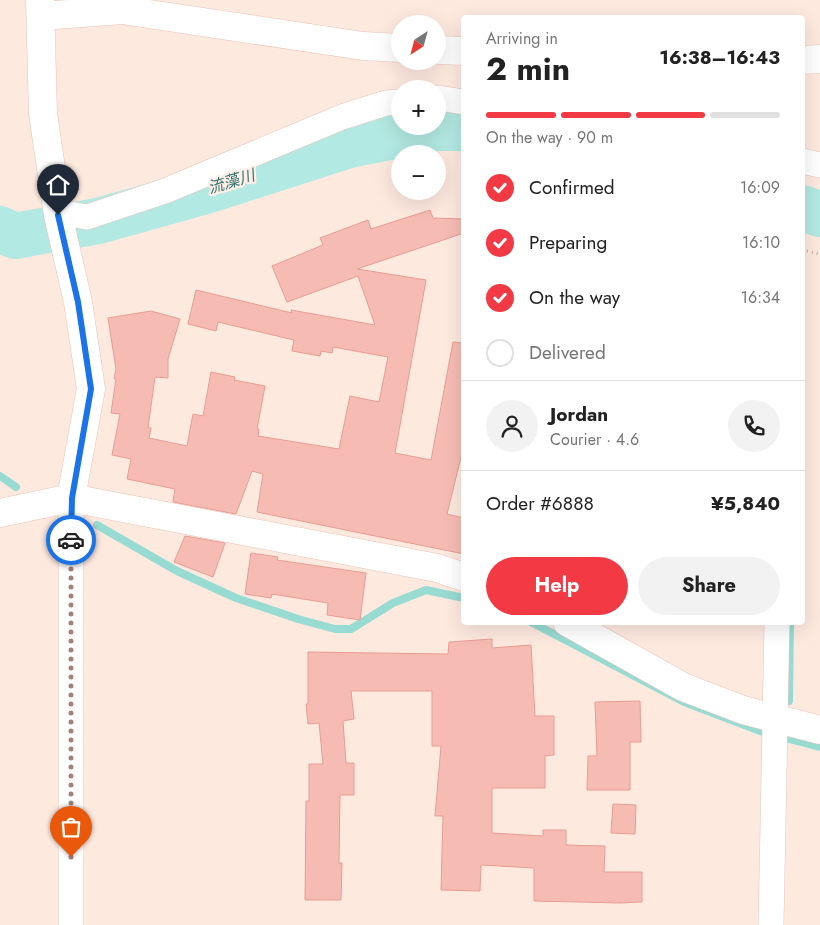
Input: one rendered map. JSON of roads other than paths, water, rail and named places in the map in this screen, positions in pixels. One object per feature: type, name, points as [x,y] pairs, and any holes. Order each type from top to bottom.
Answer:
[{"type":"street","points":[[71,925],[72,498],[91,389],[78,302],[58,214],[43,114],[41,8],[122,10],[363,46],[391,48]]},
{"type":"street","points":[[446,50],[461,51]]},
{"type":"street","points":[[805,60],[820,59]]},
{"type":"street","points":[[446,99],[461,102]]},
{"type":"street","points":[[58,214],[87,216],[164,192],[342,117],[391,103]]},
{"type":"street","points":[[805,162],[820,165]]},
{"type":"street","points":[[0,513],[72,498],[437,568],[461,576]]},
{"type":"street","points":[[572,625],[683,687],[743,710],[775,733],[820,730]]},
{"type":"street","points":[[771,925],[777,625]]},
{"type":"waterway","name":"流藻川","points":[[0,229],[15,236],[98,221],[209,190],[349,145],[437,128],[461,128]]},
{"type":"waterway","name":"流藻川","points":[[805,209],[820,214]]},
{"type":"waterway","points":[[805,222],[819,213]]},
{"type":"waterway","points":[[0,476],[16,487]]},
{"type":"waterway","points":[[97,525],[177,571],[236,598],[298,619],[335,629],[351,629],[393,603],[426,590],[461,597]]},
{"type":"waterway","points":[[537,625],[684,702],[768,734]]},
{"type":"waterway","points":[[789,701],[790,625]]},
{"type":"waterway","points":[[789,739],[820,747]]}]
